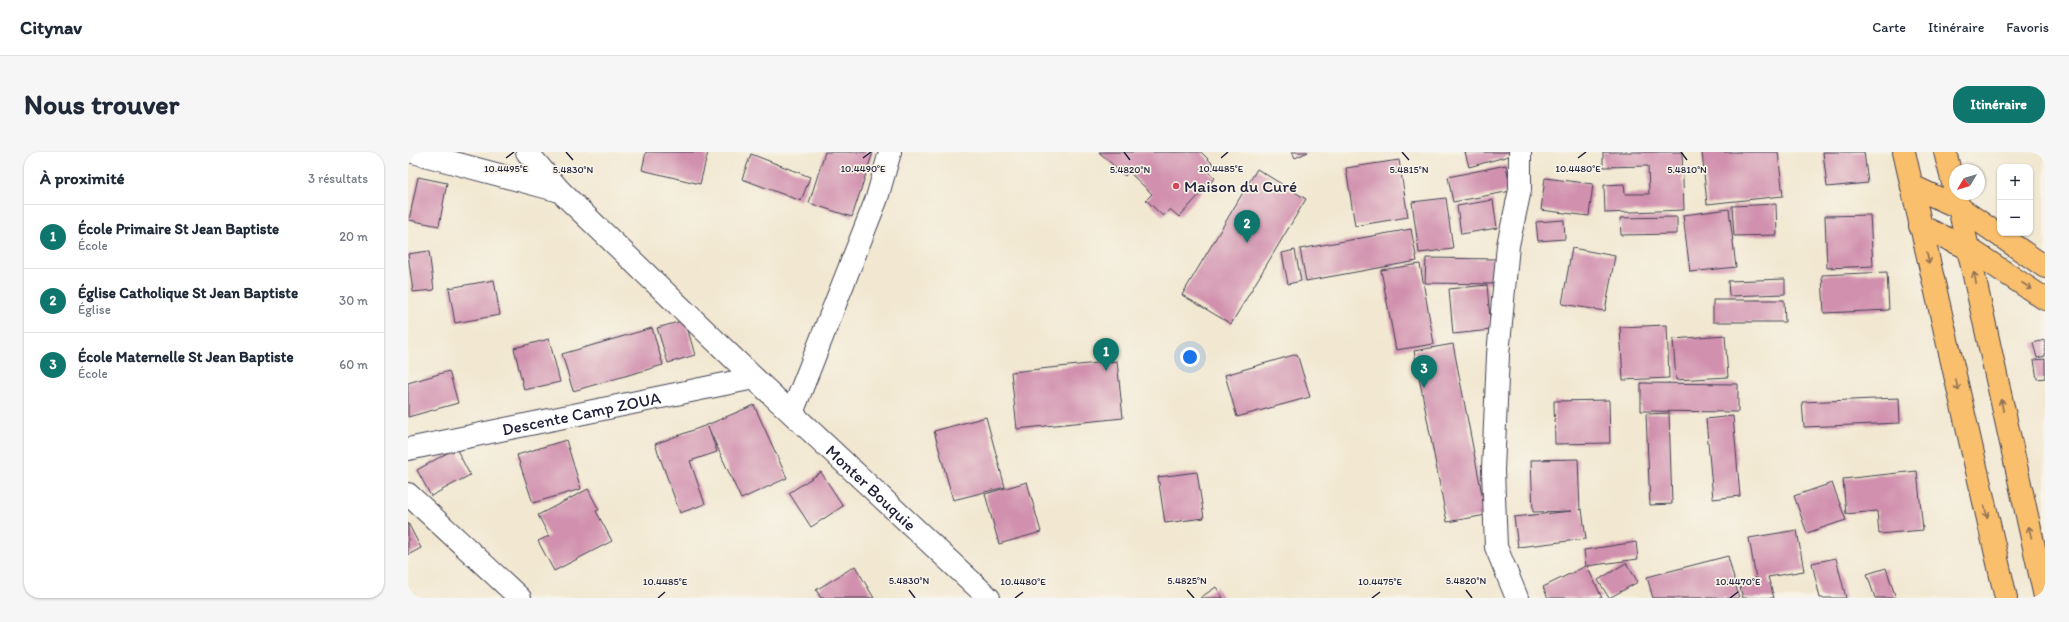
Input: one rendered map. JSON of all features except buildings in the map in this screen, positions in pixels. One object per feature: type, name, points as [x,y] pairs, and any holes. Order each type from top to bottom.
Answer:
[{"type":"main road","points":[[1904,152],[2006,598]]},
{"type":"main road","points":[[1945,152],[1949,167]]},
{"type":"main road","points":[[1912,186],[1949,196]]},
{"type":"main road","points":[[1957,200],[2045,597]]},
{"type":"main road","points":[[1960,200],[2045,267]]},
{"type":"main road","points":[[1920,226],[1968,248],[2045,299]]},
{"type":"street","points":[[413,152],[560,191]]},
{"type":"street","name":"Monter Bouquie","points":[[527,152],[560,191],[754,378],[989,598]]},
{"type":"street","points":[[792,413],[877,198],[890,152]]},
{"type":"street","points":[[1517,598],[1496,547],[1493,470],[1498,355],[1508,245],[1520,190],[1520,152]]},
{"type":"street","name":"Descente Camp ZOUA","points":[[408,449],[754,378]]},
{"type":"street","points":[[408,494],[520,598]]},
{"type":"place","name":"Maison du Curé","points":[[1176,186]]},
{"type":"place","name":"Église Catholique St Jean Baptiste","points":[[1247,243]]},
{"type":"place","name":"École Primaire St Jean Baptiste","points":[[1106,371]]},
{"type":"place","name":"École Maternelle St Jean Baptiste","points":[[1424,388]]}]
